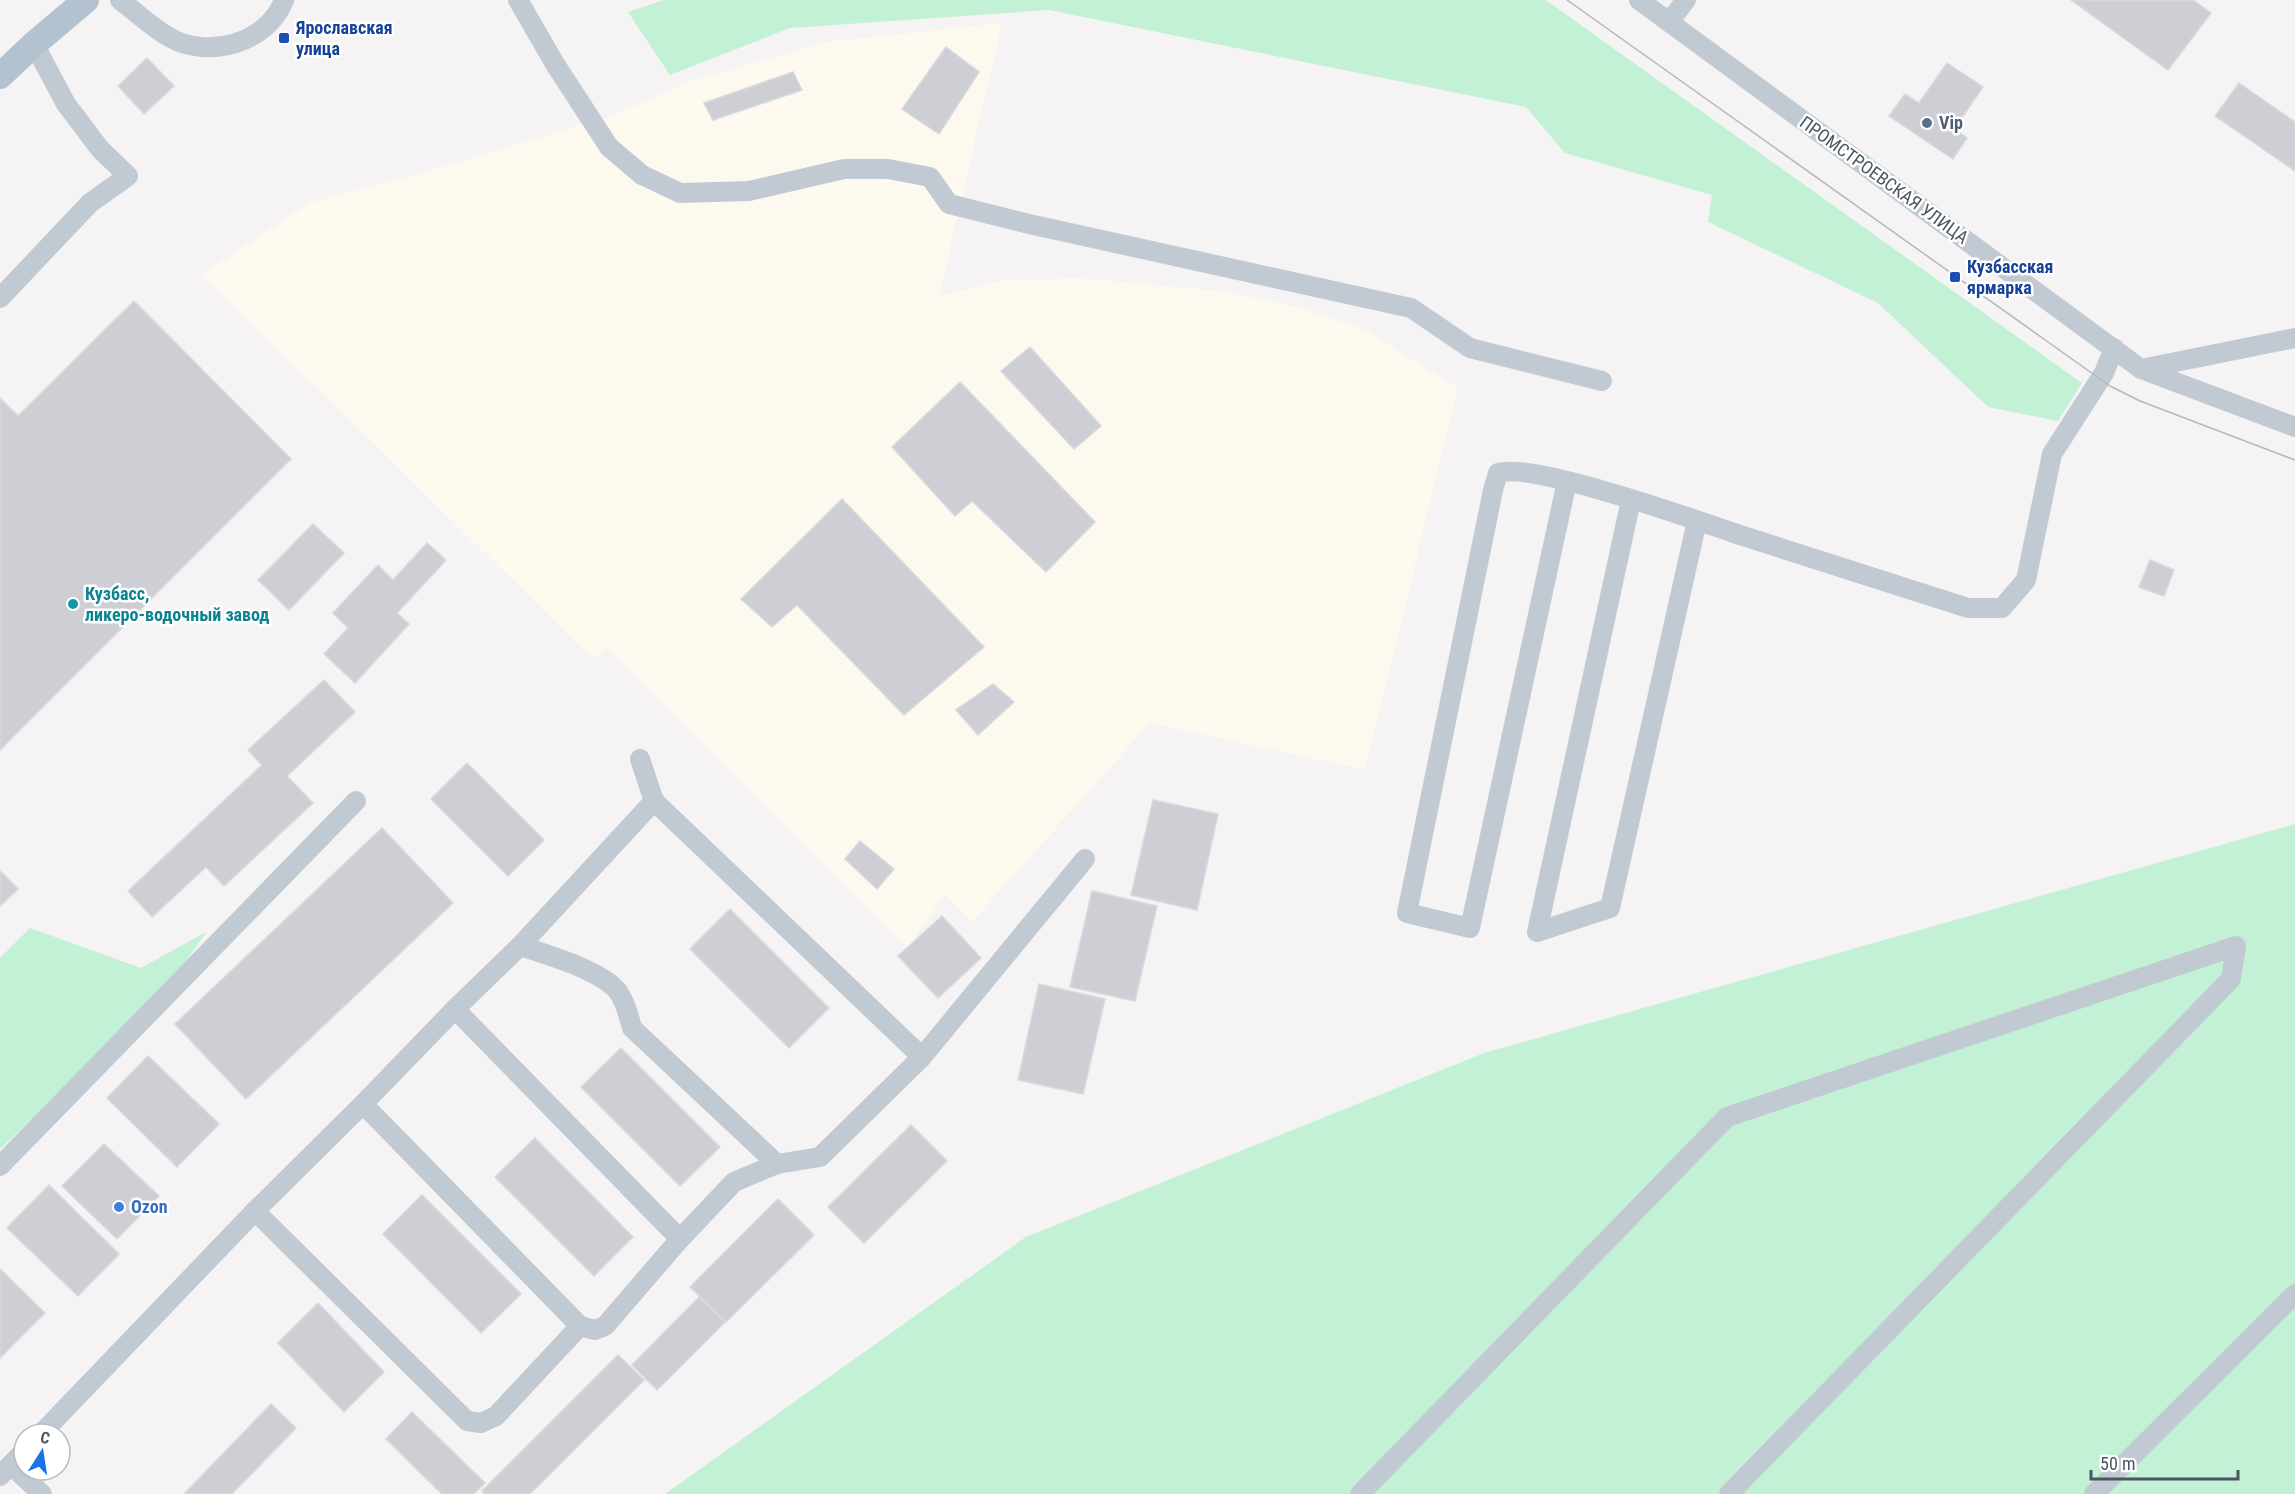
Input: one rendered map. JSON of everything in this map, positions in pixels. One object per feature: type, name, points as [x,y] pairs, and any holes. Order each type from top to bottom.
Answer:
[{"type":"main road","points":[[0,76],[86,0]]},
{"type":"street","points":[[120,0],[170,38],[196,46],[244,42],[264,30],[280,10],[284,0]]},
{"type":"street","points":[[519,0],[555,64],[609,147],[642,175],[680,193],[749,191],[844,169],[888,169],[930,177],[949,204],[1029,224],[1411,308],[1470,348],[1602,381]]},
{"type":"street","name":"ПРОМСТРОЕВСКАЯ УЛИЦА","points":[[1638,0],[2141,369],[2295,428]]},
{"type":"street","points":[[1669,22],[1686,0]]},
{"type":"street","points":[[0,298],[90,203],[128,176],[100,149],[66,104],[34,44]]},
{"type":"street","points":[[2141,369],[2295,338]]},
{"type":"street","points":[[1567,481],[1470,928],[1407,913],[1490,501],[1498,473],[1506,470],[1516,471],[1567,481],[1968,608],[2002,608],[2026,580],[2052,454],[2104,373],[2114,348]]},
{"type":"street","points":[[1631,500],[1537,932],[1610,908],[1697,521]]},
{"type":"street","points":[[640,759],[654,801],[922,1057]]},
{"type":"street","points":[[0,1166],[356,801]]},
{"type":"street","points":[[53,1422],[255,1211],[520,946],[654,801]]},
{"type":"street","points":[[363,1104],[580,1326],[595,1330],[605,1326],[680,1239],[734,1182],[777,1164],[820,1157],[922,1057],[1085,859]]},
{"type":"street","points":[[520,946],[572,962],[618,992],[627,1009],[632,1028],[777,1164]]},
{"type":"street","points":[[1360,1494],[1727,1117],[2236,946],[2231,979],[1730,1494]]},
{"type":"street","points":[[455,1009],[680,1239]]},
{"type":"street","points":[[255,1211],[468,1421],[482,1423],[496,1416],[580,1326]]},
{"type":"street","points":[[2094,1494],[2295,1294]]},
{"type":"street","points":[[30,1482],[42,1494]]},
{"type":"shaded area","points":[[1002,23],[939,296],[1000,281],[1079,278],[1230,292],[1296,307],[1364,329],[1458,388],[1365,770],[1150,723],[972,922],[945,894],[908,948],[606,648],[593,659],[202,275],[309,203],[422,173],[614,115],[688,82],[826,42]]},
{"type":"green space","points":[[664,0],[1546,0],[2082,383],[2058,421],[1988,407],[1878,303],[1708,222],[1712,195],[1565,153],[1526,107],[1049,10],[790,28],[670,75],[628,12]]},
{"type":"green space","points":[[2295,824],[2295,1494],[665,1494],[1026,1237],[1484,1053]]},
{"type":"green space","points":[[30,928],[141,968],[206,932],[181,969],[80,1074],[0,1149],[0,958]]},
{"type":"building","points":[[2071,0],[2193,0],[2211,13],[2168,70]]},
{"type":"building","points":[[946,47],[979,72],[939,134],[902,109]]},
{"type":"building","points":[[147,58],[174,86],[144,114],[118,86]]},
{"type":"building","points":[[1947,63],[1983,87],[1954,129],[1967,138],[1953,159],[1889,116],[1905,94],[1919,103]]},
{"type":"building","points":[[793,72],[802,90],[713,120],[704,103]]},
{"type":"building","points":[[2239,83],[2295,122],[2295,171],[2215,116]]},
{"type":"building","name":"Кузбасс, ликеро-водочный завод","points":[[134,301],[291,459],[0,750],[0,398],[18,416]]},
{"type":"building","points":[[1030,347],[1101,426],[1074,449],[1001,371]]},
{"type":"building","points":[[960,382],[1095,522],[1046,572],[972,501],[955,516],[892,447]]},
{"type":"building","points":[[842,499],[984,647],[904,715],[797,605],[772,627],[741,599]]},
{"type":"building","points":[[313,524],[344,553],[289,610],[258,580]]},
{"type":"building","points":[[427,543],[446,560],[397,613],[409,624],[355,683],[324,654],[348,628],[333,613],[378,565],[393,580]]},
{"type":"building","points":[[2150,560],[2174,570],[2164,596],[2139,587]]},
{"type":"building","points":[[324,680],[355,712],[287,776],[313,803],[224,886],[206,867],[152,917],[128,891],[262,765],[248,750]]},
{"type":"building","points":[[993,684],[1014,702],[978,735],[956,710]]},
{"type":"building","points":[[467,763],[544,840],[508,876],[431,799]]},
{"type":"building","points":[[1153,800],[1218,814],[1197,910],[1131,895]]},
{"type":"building","points":[[382,828],[453,903],[246,1099],[175,1024]]},
{"type":"building","points":[[860,841],[894,869],[877,889],[845,859]]},
{"type":"building","points":[[0,871],[18,889],[0,906]]},
{"type":"building","points":[[1092,891],[1157,906],[1135,1001],[1070,987]]},
{"type":"building","points":[[730,909],[829,1008],[789,1048],[690,949]]},
{"type":"building","points":[[942,916],[981,958],[938,998],[898,956]]},
{"type":"building","points":[[1039,984],[1105,999],[1083,1094],[1018,1080]]},
{"type":"building","points":[[621,1048],[720,1147],[680,1186],[581,1087]]},
{"type":"building","points":[[148,1056],[219,1124],[177,1167],[107,1098]]},
{"type":"building","points":[[911,1125],[947,1161],[864,1243],[828,1207]]},
{"type":"building","points":[[535,1138],[633,1237],[594,1276],[495,1177]]},
{"type":"building","points":[[104,1144],[159,1196],[117,1239],[62,1186]]},
{"type":"building","points":[[49,1185],[119,1254],[78,1296],[7,1228]]},
{"type":"building","points":[[422,1195],[521,1294],[481,1333],[383,1234]]},
{"type":"building","points":[[778,1199],[814,1235],[726,1322],[690,1287]]},
{"type":"building","points":[[0,1269],[45,1313],[0,1358]]},
{"type":"building","points":[[699,1297],[725,1322],[657,1390],[632,1365]]},
{"type":"building","points":[[318,1303],[384,1372],[344,1412],[278,1343]]},
{"type":"building","points":[[618,1355],[644,1380],[530,1494],[485,1494],[482,1491]]},
{"type":"building","points":[[271,1404],[296,1428],[232,1494],[184,1494]]},
{"type":"building","points":[[412,1412],[485,1483],[474,1494],[442,1494],[386,1439]]},
{"type":"tram line","points":[[1567,0],[2110,386],[2140,401],[2295,460]]},
{"type":"place","name":"Ярославская улица","points":[[284,38]]},
{"type":"place","name":"Vip","points":[[1927,123]]},
{"type":"place","name":"Кузбасская ярмарка","points":[[1955,277]]},
{"type":"place","name":"Кузбасс, ликеро-водочный завод","points":[[73,604]]},
{"type":"place","name":"Ozon","points":[[119,1207]]}]
